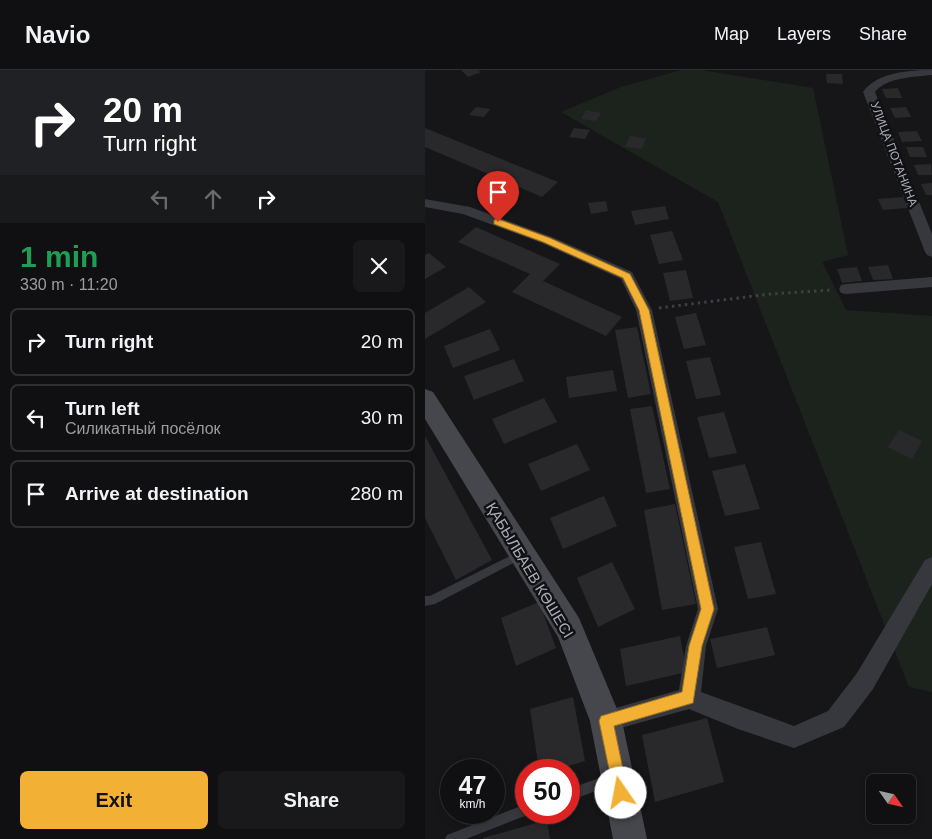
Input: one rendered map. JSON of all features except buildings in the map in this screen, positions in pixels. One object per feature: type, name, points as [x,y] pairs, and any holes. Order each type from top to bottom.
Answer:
[{"type":"main road","name":"ҚАБЫЛБАЕВ КӨШЕСІ","points":[[425,399],[569,628],[606,721],[630,839]]},
{"type":"street","name":"УЛИЦА ПОТАНИНА","points":[[932,72],[882,80],[874,85],[869,92],[932,252]]},
{"type":"street","points":[[425,203],[465,210],[547,240],[627,276],[644,310],[708,609],[696,646],[689,698]]},
{"type":"street","points":[[846,289],[932,282]]},
{"type":"street","points":[[606,721],[689,698],[738,718],[794,737],[836,719],[865,681],[932,566]]},
{"type":"lane","points":[[425,601],[431,601],[522,554]]},
{"type":"lane","points":[[580,791],[618,778]]},
{"type":"lane","points":[[451,839],[515,814]]},
{"type":"path","points":[[644,310],[770,294],[846,289]]},
{"type":"shaded area","points":[[681,70],[701,70],[813,88],[848,255],[822,262],[846,310],[932,316],[932,692],[909,687],[718,202],[561,112],[621,87]]},
{"type":"route","points":[[498,222],[547,240],[627,276],[644,310],[708,609],[696,646],[689,698],[606,721],[621,793]]}]
